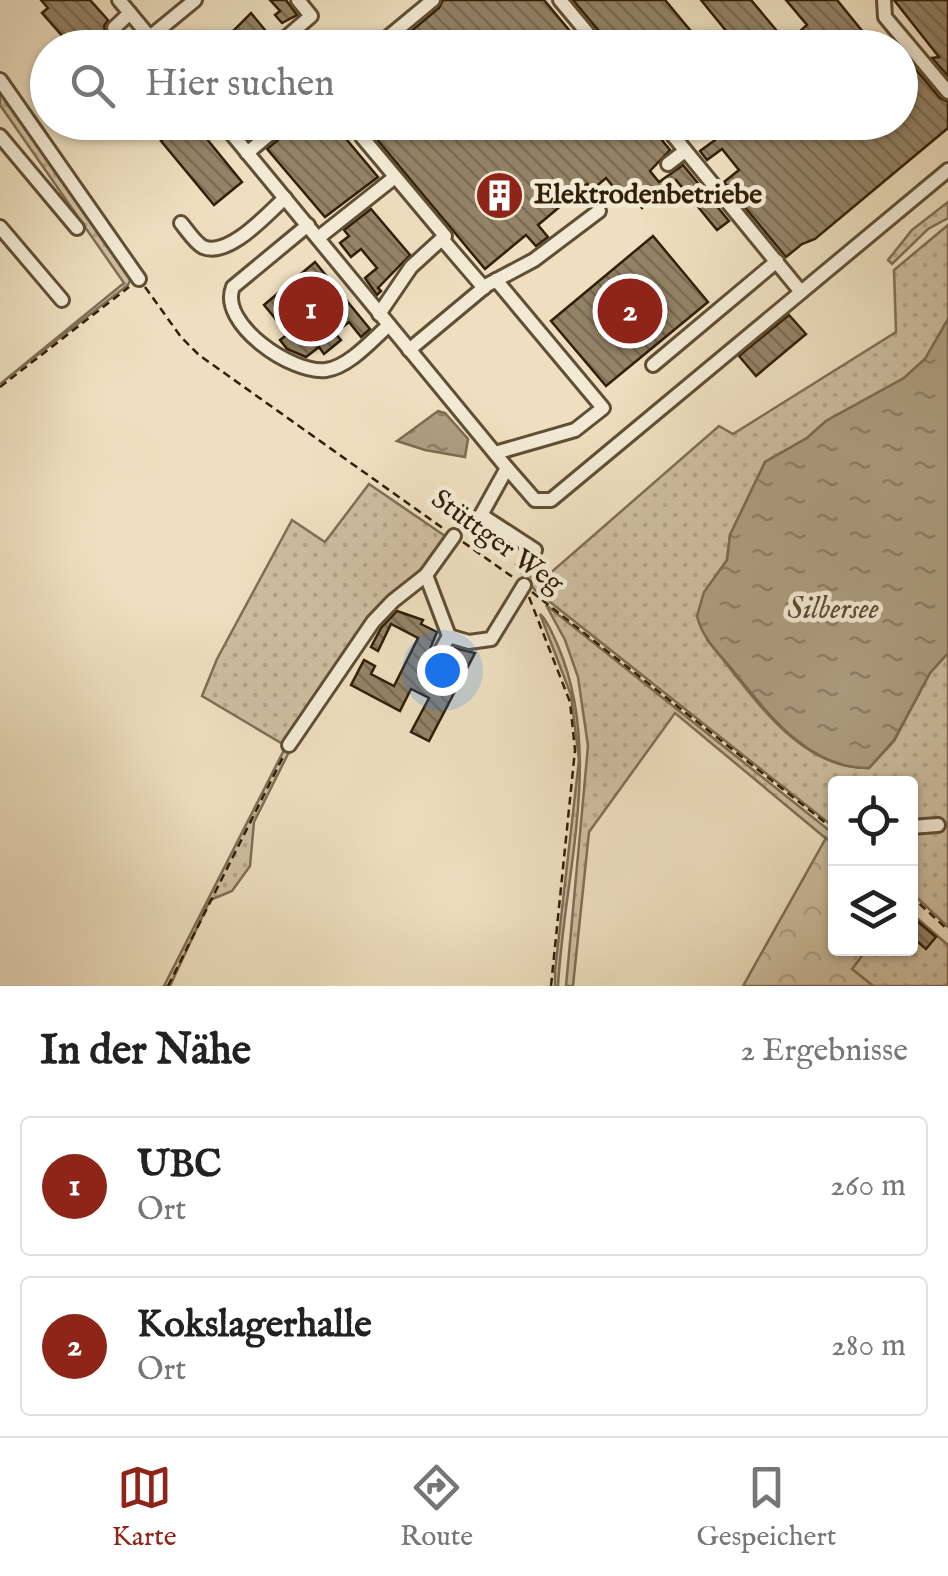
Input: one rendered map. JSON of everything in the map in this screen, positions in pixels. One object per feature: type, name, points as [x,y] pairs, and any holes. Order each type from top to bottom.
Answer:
[{"type":"lane","points":[[119,0],[144,30]]},
{"type":"lane","points":[[166,30],[195,0]]},
{"type":"lane","points":[[295,30],[311,16],[298,0]]},
{"type":"lane","points":[[397,30],[433,0]]},
{"type":"lane","points":[[560,0],[589,30]]},
{"type":"lane","points":[[884,0],[884,17],[895,30]]},
{"type":"lane","points":[[114,28],[130,14]]},
{"type":"lane","points":[[918,57],[948,92]]},
{"type":"lane","points":[[0,80],[30,123]]},
{"type":"lane","points":[[0,136],[78,228]]},
{"type":"lane","points":[[42,140],[140,280]]},
{"type":"lane","points":[[237,140],[534,500],[551,500],[948,170]]},
{"type":"lane","points":[[247,153],[263,140]]},
{"type":"lane","points":[[365,140],[445,236],[411,266],[379,314]]},
{"type":"lane","points":[[677,140],[801,292]]},
{"type":"lane","points":[[668,164],[685,150]]},
{"type":"lane","points":[[318,238],[395,176]]},
{"type":"lane","points":[[180,223],[200,246],[226,246],[285,198]]},
{"type":"lane","points":[[410,350],[490,284],[534,260],[599,211]]},
{"type":"lane","points":[[308,226],[233,287],[229,298],[234,312],[271,353],[316,370],[344,363],[390,325]]},
{"type":"lane","points":[[0,227],[62,300]]},
{"type":"lane","points":[[442,239],[490,284],[603,408],[575,430],[495,454]]},
{"type":"lane","points":[[653,365],[777,261]]},
{"type":"lane","points":[[507,468],[481,514],[535,550]]},
{"type":"lane","points":[[288,745],[373,622],[393,600],[426,575],[454,536]]},
{"type":"lane","points":[[426,575],[449,636],[438,656]]},
{"type":"lane","points":[[449,636],[469,642],[491,639],[524,585]]},
{"type":"lane","points":[[918,826],[938,825]]},
{"type":"path","points":[[0,387],[140,280]]},
{"type":"path","name":"Stüttger Weg","points":[[140,280],[181,337],[199,355],[524,585],[828,825]]},
{"type":"path","points":[[524,585],[570,702],[575,750],[551,986]]},
{"type":"path","points":[[168,986],[288,745]]},
{"type":"path","points":[[918,903],[948,930]]},
{"type":"green space","points":[[0,84],[30,128],[30,140],[38,140],[131,278],[128,285],[0,384],[124,283],[0,105]]},
{"type":"green space","points":[[948,202],[948,218],[928,229],[892,264],[888,260],[912,230]]},
{"type":"green space","points":[[948,225],[948,319],[925,359],[904,378],[826,421],[807,438],[765,462],[730,535],[707,640],[757,703],[797,741],[819,756],[843,765],[869,768],[894,741],[930,673],[948,653],[948,927],[918,899],[918,776],[828,776],[828,822],[535,590],[515,564],[539,583],[719,426],[733,434],[896,332],[894,270]]},
{"type":"green space","points":[[369,484],[448,538],[417,579],[391,597],[291,748],[254,822],[250,866],[232,891],[210,900],[170,986],[164,986],[286,746],[202,696],[217,659],[292,520],[325,542]]},
{"type":"green space","points":[[546,605],[828,829],[828,840],[675,713],[589,832],[573,986],[566,986],[588,746],[578,677],[565,640]]},
{"type":"green space","points":[[540,614],[558,646],[571,687],[578,729],[580,772],[578,814],[558,986],[555,971],[579,760],[571,695]]},
{"type":"green space","points":[[826,838],[828,956],[862,956],[852,969],[873,986],[743,986]]},
{"type":"green space","points":[[918,919],[948,945],[948,986],[873,986],[852,969],[862,956],[918,956]]},
{"type":"water","name":"Silbersee","points":[[948,319],[948,653],[930,673],[894,740],[869,768],[847,766],[809,749],[777,722],[713,646],[697,616],[704,592],[727,560],[730,535],[765,462],[807,438],[826,421],[904,378],[925,359]]},
{"type":"water","points":[[438,411],[445,413],[468,439],[465,457],[397,441]]},
{"type":"building","points":[[41,0],[90,0],[108,20],[105,30],[57,30],[42,13],[48,8]]},
{"type":"building","points":[[270,0],[286,0],[297,15],[282,23],[275,15],[280,11]]},
{"type":"building","points":[[443,0],[544,0],[569,30],[413,30]]},
{"type":"building","points":[[573,0],[665,0],[690,30],[598,30]]},
{"type":"building","points":[[701,0],[751,0],[776,30],[725,30]]},
{"type":"building","points":[[786,0],[837,0],[861,30],[801,30],[807,25]]},
{"type":"building","points":[[894,0],[948,0],[948,76],[932,58],[939,57]]},
{"type":"building","points":[[251,13],[265,30],[234,30]]},
{"type":"building","points":[[918,72],[948,102],[948,128],[815,239],[786,257],[724,182],[739,170],[722,149],[707,160],[700,151],[715,140],[918,140]]},
{"type":"building","points":[[208,140],[242,182],[214,205],[161,141]]},
{"type":"building","name":"Elektrodenbetriebe","points":[[278,140],[347,140],[378,177],[325,217],[267,149]]},
{"type":"building","name":"Elektrodenbetriebe","points":[[378,140],[662,140],[670,150],[650,171],[659,182],[683,165],[729,221],[717,230],[676,180],[642,208],[631,196],[625,201],[606,178],[592,190],[587,184],[538,225],[548,237],[536,246],[526,235],[485,269]]},
{"type":"building","points":[[371,209],[410,255],[378,288],[381,291],[377,295],[365,278],[377,268],[361,249],[351,257],[340,243],[349,236],[344,230]]},
{"type":"building","points":[[653,236],[708,302],[606,386],[551,321]]},
{"type":"building","points":[[315,262],[370,329],[361,337],[349,322],[335,333],[341,340],[324,354],[319,347],[306,357],[287,349],[280,340],[288,334],[264,305]]},
{"type":"building","points":[[789,315],[806,334],[756,376],[739,356]]},
{"type":"building","points":[[397,611],[423,620],[421,624],[437,632],[423,666],[441,675],[455,648],[475,653],[429,741],[411,732],[429,698],[411,689],[400,711],[351,685],[364,660],[375,666],[371,674],[394,686],[418,638],[391,624],[378,651],[371,647],[381,628]]},
{"type":"building","points":[[918,922],[936,937],[926,949],[918,942]]},
{"type":"place","name":"Elektrodenbetriebe","points":[[499,195]]},
{"type":"place","name":"UBC","points":[[311,309]]},
{"type":"place","name":"Kokslagerhalle","points":[[630,311]]}]
